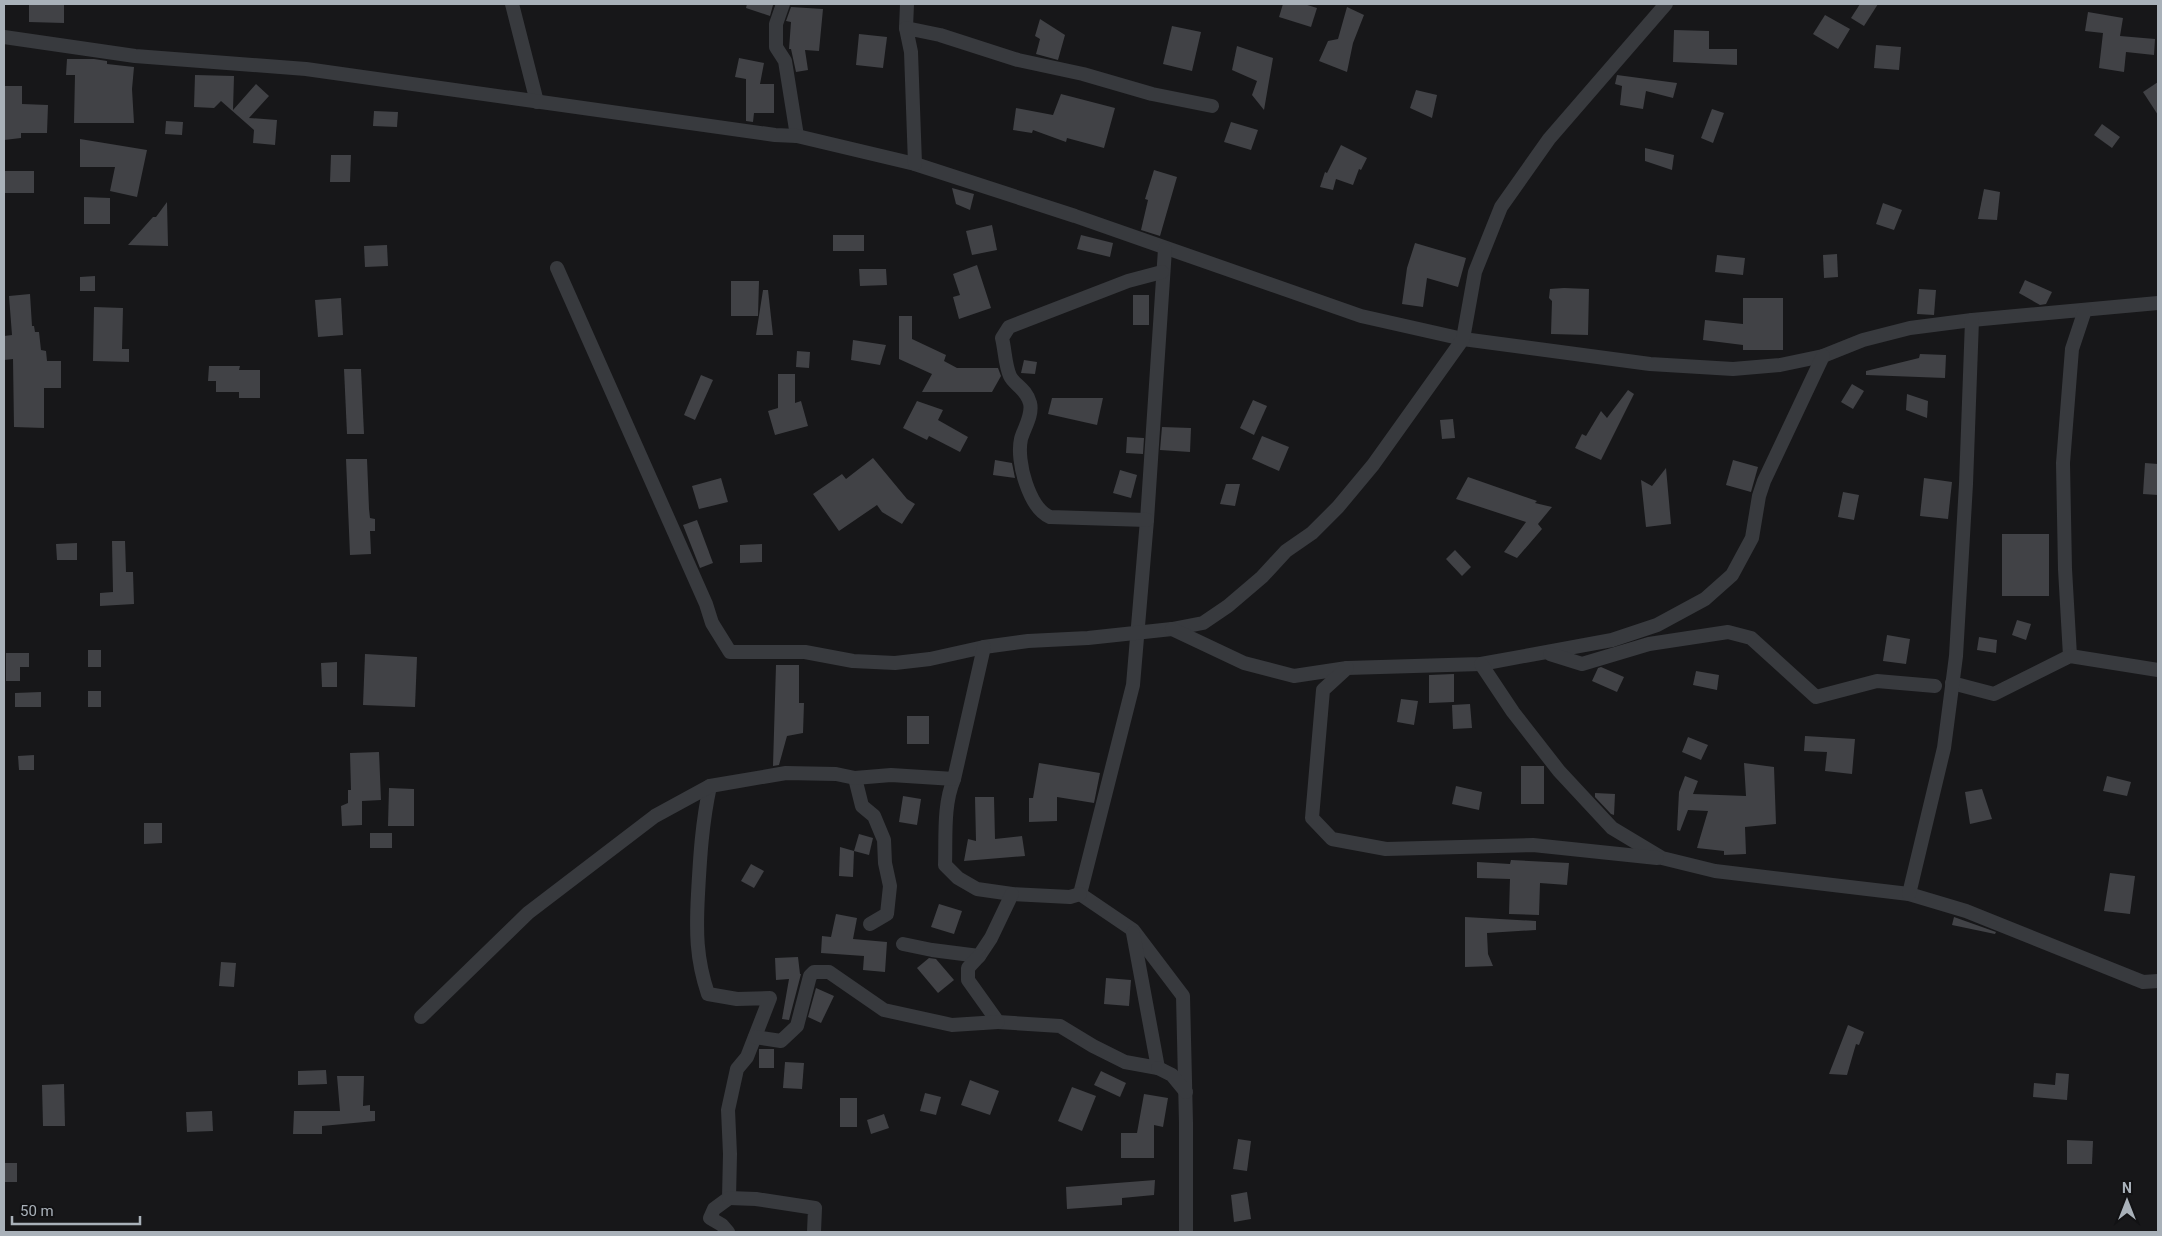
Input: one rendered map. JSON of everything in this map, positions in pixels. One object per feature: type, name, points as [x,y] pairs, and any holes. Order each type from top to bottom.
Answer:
[{"type":"street","points":[[512,4],[537,102]]},
{"type":"street","points":[[783,4],[776,24],[776,47],[785,61],[797,136]]},
{"type":"street","points":[[906,4],[906,28],[911,52],[915,164]]},
{"type":"street","points":[[557,268],[706,604],[712,623],[730,652],[805,652],[853,661],[895,663],[930,659],[984,647],[1028,641],[1088,638],[1172,629],[1203,623],[1228,606],[1262,577],[1286,551],[1312,533],[1373,465],[1462,339],[1476,272],[1501,207],[1548,139],[1666,4]]},
{"type":"street","points":[[906,28],[940,35],[1018,60],[1083,74],[1152,94],[1212,106]]},
{"type":"street","points":[[4,36],[135,56],[306,69],[775,135],[797,136],[915,164],[1075,216],[1361,316],[1462,339],[1650,364],[1734,370],[1780,365],[1823,356],[1863,340],[1910,328],[1972,320],[2158,303]]},
{"type":"street","points":[[1080,894],[1133,685],[1139,632],[1165,249]]},
{"type":"street","points":[[1147,520],[1050,517],[1042,513],[1027,491],[1023,469],[1021,441],[1031,404],[1025,390],[1010,377],[1002,338],[1009,327],[1128,282],[1162,272]]},
{"type":"street","points":[[2070,656],[2065,569],[2064,463],[2072,349],[2084,310]]},
{"type":"street","points":[[1909,894],[1944,748],[1952,682],[1966,484],[1972,320]]},
{"type":"street","points":[[1172,629],[1244,663],[1294,676],[1347,668],[1481,664],[1612,640],[1657,625],[1705,599],[1732,576],[1752,538],[1759,496],[1764,481],[1823,356]]},
{"type":"street","points":[[1547,653],[1582,664],[1649,644],[1728,632],[1751,638],[1816,697],[1876,681],[1935,686]]},
{"type":"street","points":[[984,647],[954,779],[950,788],[945,865],[958,878],[977,889],[1012,894],[1070,897],[1080,894]]},
{"type":"street","points":[[1952,682],[1994,694],[2070,656],[2158,670]]},
{"type":"street","points":[[1481,664],[1513,712],[1559,771],[1612,828],[1662,858]]},
{"type":"street","points":[[1347,668],[1323,690],[1312,818],[1332,839],[1386,849],[1533,845],[1662,858],[1715,871],[1909,894],[1966,911],[2143,982],[2158,981]]},
{"type":"street","points":[[422,1017],[528,913],[655,816],[710,786],[786,773],[836,774],[855,778],[891,775],[954,779]]},
{"type":"street","points":[[855,778],[862,806],[874,816],[884,840],[885,863],[890,886],[887,914],[870,924]]},
{"type":"street","points":[[710,786],[702,821],[698,865],[697,948],[702,976],[708,994],[736,999],[770,998],[747,1057],[737,1069],[728,1110],[729,1198]]},
{"type":"street","points":[[998,1022],[968,980],[968,968],[992,938],[1012,894]]},
{"type":"street","points":[[1080,894],[1133,930],[1183,996],[1186,1092],[1186,1232]]},
{"type":"street","points":[[1133,930],[1158,1068]]},
{"type":"street","points":[[903,944],[979,956]]},
{"type":"street","points":[[755,1037],[781,1041],[797,1026],[810,976],[814,972],[821,970],[829,972],[884,1010],[952,1025],[998,1022],[1060,1026],[1093,1046],[1125,1062],[1158,1068],[1172,1075],[1186,1092]]},
{"type":"street","points":[[728,1232],[722,1225],[710,1218],[714,1210],[729,1198],[756,1199],[815,1208],[814,1232]]},
{"type":"building","points":[[29,4],[64,4],[64,23],[29,22]]},
{"type":"building","points":[[747,4],[773,5],[770,16],[746,8]]},
{"type":"building","points":[[1283,4],[1304,4],[1317,8],[1311,27],[1279,17]]},
{"type":"building","points":[[1860,4],[1878,4],[1864,26],[1851,18]]},
{"type":"building","points":[[791,7],[823,9],[819,51],[805,50],[808,70],[796,72],[791,49],[789,49],[791,22],[786,21]]},
{"type":"building","points":[[1347,7],[1364,15],[1353,43],[1347,72],[1319,61],[1328,41],[1338,39]]},
{"type":"building","points":[[2088,12],[2123,18],[2120,36],[2155,39],[2154,55],[2126,52],[2124,72],[2099,68],[2103,33],[2085,31]]},
{"type":"building","points":[[1825,15],[1850,29],[1838,49],[1813,34]]},
{"type":"building","points":[[1040,19],[1065,35],[1058,60],[1036,54],[1040,39],[1035,36]]},
{"type":"building","points":[[1172,26],[1201,32],[1192,71],[1163,64]]},
{"type":"building","points":[[1674,30],[1709,31],[1709,49],[1737,49],[1737,65],[1673,62]]},
{"type":"building","points":[[859,34],[887,37],[883,68],[856,65]]},
{"type":"building","points":[[1876,45],[1901,47],[1899,70],[1874,68]]},
{"type":"building","points":[[1237,46],[1273,58],[1264,110],[1252,95],[1257,81],[1232,70]]},
{"type":"building","points":[[739,58],[764,63],[760,84],[774,84],[774,113],[754,113],[753,122],[746,121],[746,79],[735,77]]},
{"type":"building","points":[[67,59],[94,59],[107,61],[107,64],[134,67],[132,89],[134,123],[74,123],[75,75],[66,75]]},
{"type":"building","points":[[195,75],[234,76],[233,110],[256,84],[269,96],[249,118],[277,120],[275,145],[253,143],[254,130],[221,101],[214,108],[194,107]]},
{"type":"building","points":[[1617,75],[1677,83],[1673,98],[1646,91],[1643,109],[1620,105],[1622,86],[1615,84]]},
{"type":"building","points":[[2158,82],[2158,115],[2143,92]]},
{"type":"building","points":[[4,86],[22,86],[22,104],[48,105],[47,133],[21,133],[21,138],[4,140]]},
{"type":"building","points":[[1416,90],[1437,95],[1432,118],[1410,108]]},
{"type":"building","points":[[1061,94],[1115,108],[1104,148],[1067,138],[1066,142],[1033,130],[1032,133],[1013,130],[1016,108],[1053,115]]},
{"type":"building","points":[[1712,109],[1724,113],[1713,143],[1701,138]]},
{"type":"building","points":[[374,111],[398,112],[397,127],[373,126]]},
{"type":"building","points":[[166,121],[183,122],[182,135],[165,134]]},
{"type":"building","points":[[1231,122],[1258,130],[1251,150],[1224,142]]},
{"type":"building","points":[[2102,124],[2120,137],[2112,148],[2094,135]]},
{"type":"building","points":[[80,139],[147,150],[137,197],[110,191],[115,167],[80,167]]},
{"type":"building","points":[[1341,145],[1367,158],[1361,170],[1359,169],[1353,185],[1336,179],[1333,190],[1320,187],[1325,172],[1327,173]]},
{"type":"building","points":[[1645,148],[1674,155],[1672,170],[1645,161]]},
{"type":"building","points":[[331,155],[351,155],[350,182],[330,182]]},
{"type":"building","points":[[1154,170],[1177,177],[1160,236],[1141,230],[1148,200],[1145,199]]},
{"type":"building","points":[[4,171],[34,171],[34,193],[4,193]]},
{"type":"building","points":[[952,188],[974,194],[970,210],[956,204]]},
{"type":"building","points":[[1984,189],[2000,192],[1997,220],[1978,219]]},
{"type":"building","points":[[84,197],[110,198],[110,224],[84,224]]},
{"type":"building","points":[[167,202],[168,246],[128,245],[153,217],[156,217]]},
{"type":"building","points":[[1883,203],[1902,210],[1894,230],[1876,224]]},
{"type":"building","points":[[992,225],[997,250],[972,255],[966,231]]},
{"type":"building","points":[[833,235],[864,235],[864,251],[833,251]]},
{"type":"building","points":[[1081,235],[1113,243],[1110,257],[1077,249]]},
{"type":"building","points":[[1415,243],[1466,258],[1458,287],[1427,278],[1423,307],[1402,304],[1407,268]]},
{"type":"building","points":[[387,245],[388,266],[365,267],[364,246]]},
{"type":"building","points":[[1837,254],[1838,277],[1824,278],[1823,255]]},
{"type":"building","points":[[1717,255],[1745,258],[1743,275],[1715,272]]},
{"type":"building","points":[[977,265],[991,308],[959,319],[953,297],[960,295],[953,274]]},
{"type":"building","points":[[859,269],[886,269],[887,285],[860,286]]},
{"type":"building","points":[[95,276],[95,291],[80,291],[80,277]]},
{"type":"building","points":[[2025,280],[2052,292],[2046,304],[2040,305],[2019,293]]},
{"type":"building","points":[[731,281],[759,281],[758,316],[731,316]]},
{"type":"building","points":[[1550,289],[1589,289],[1588,335],[1551,334],[1552,301],[1549,298]]},
{"type":"building","points":[[1919,289],[1936,290],[1934,315],[1917,314]]},
{"type":"building","points":[[763,290],[768,290],[773,335],[756,335]]},
{"type":"building","points":[[30,294],[32,326],[34,326],[35,332],[39,332],[41,350],[46,351],[47,361],[61,361],[61,388],[44,388],[44,428],[14,427],[13,359],[4,360],[4,336],[12,335],[9,296]]},
{"type":"building","points":[[1133,295],[1149,295],[1149,325],[1133,325]]},
{"type":"building","points":[[341,298],[343,335],[318,337],[315,300]]},
{"type":"building","points":[[1743,298],[1783,298],[1783,350],[1743,350],[1743,345],[1703,340],[1705,320],[1743,324]]},
{"type":"building","points":[[94,307],[123,308],[122,349],[129,349],[129,362],[93,361]]},
{"type":"building","points":[[899,316],[912,316],[912,339],[946,355],[944,361],[957,368],[998,368],[1001,376],[992,392],[922,392],[932,374],[899,359]]},
{"type":"building","points":[[853,340],[886,345],[880,365],[851,360]]},
{"type":"building","points":[[797,351],[810,352],[809,368],[796,367]]},
{"type":"building","points":[[1920,354],[1946,355],[1945,378],[1866,375],[1866,371],[1919,358]]},
{"type":"building","points":[[1024,360],[1037,362],[1035,374],[1021,373]]},
{"type":"building","points":[[209,366],[240,366],[239,370],[260,370],[260,398],[239,398],[239,392],[216,392],[216,381],[208,381]]},
{"type":"building","points":[[344,369],[361,369],[364,434],[347,434]]},
{"type":"building","points":[[778,374],[795,374],[795,403],[801,401],[808,426],[775,435],[768,411],[778,408]]},
{"type":"building","points":[[701,375],[713,380],[695,420],[684,415]]},
{"type":"building","points":[[1852,384],[1864,391],[1853,409],[1841,402]]},
{"type":"building","points":[[1628,390],[1634,394],[1601,460],[1575,448],[1582,434],[1586,436],[1601,411],[1607,418]]},
{"type":"building","points":[[1907,394],[1928,401],[1927,418],[1906,410]]},
{"type":"building","points":[[1052,398],[1103,398],[1097,425],[1048,414]]},
{"type":"building","points":[[1253,400],[1267,406],[1254,435],[1240,428]]},
{"type":"building","points":[[917,401],[943,410],[938,420],[968,437],[960,452],[929,436],[927,440],[903,428]]},
{"type":"building","points":[[1453,419],[1455,438],[1442,439],[1440,420]]},
{"type":"building","points":[[1162,427],[1191,428],[1190,452],[1160,450]]},
{"type":"building","points":[[1262,436],[1289,447],[1279,471],[1252,459]]},
{"type":"building","points":[[1127,437],[1144,438],[1143,454],[1126,453]]},
{"type":"building","points":[[873,458],[907,499],[915,504],[902,524],[882,512],[877,505],[839,531],[813,494],[842,474],[846,479]]},
{"type":"building","points":[[346,459],[367,459],[370,518],[375,519],[375,531],[370,531],[371,554],[350,555]]},
{"type":"building","points":[[995,460],[1012,463],[1015,478],[993,475]]},
{"type":"building","points":[[1733,460],[1758,467],[1751,492],[1726,485]]},
{"type":"building","points":[[2145,463],[2158,464],[2158,495],[2143,494]]},
{"type":"building","points":[[1666,468],[1671,524],[1646,527],[1641,480],[1652,486]]},
{"type":"building","points":[[1120,470],[1137,475],[1131,498],[1113,493]]},
{"type":"building","points":[[1468,477],[1537,501],[1535,503],[1552,507],[1538,524],[1542,529],[1517,558],[1504,552],[1526,522],[1456,499]]},
{"type":"building","points":[[721,478],[728,502],[699,509],[692,486]]},
{"type":"building","points":[[1924,478],[1952,482],[1948,519],[1920,516]]},
{"type":"building","points":[[1226,484],[1240,484],[1235,506],[1220,504]]},
{"type":"building","points":[[1843,492],[1859,495],[1854,520],[1838,517]]},
{"type":"building","points":[[697,520],[713,563],[700,568],[683,525]]},
{"type":"building","points":[[2002,534],[2049,534],[2049,596],[2002,596]]},
{"type":"building","points":[[112,541],[125,541],[126,572],[133,572],[134,604],[100,606],[100,593],[113,592]]},
{"type":"building","points":[[77,543],[77,560],[57,560],[56,544]]},
{"type":"building","points":[[762,544],[762,562],[740,563],[740,545]]},
{"type":"building","points":[[1455,550],[1471,567],[1462,576],[1446,559]]},
{"type":"building","points":[[2017,620],[2031,624],[2026,640],[2012,635]]},
{"type":"building","points":[[1887,635],[1910,639],[1906,664],[1883,661]]},
{"type":"building","points":[[1979,637],[1997,640],[1996,653],[1977,650]]},
{"type":"building","points":[[88,650],[101,650],[101,667],[88,667]]},
{"type":"building","points":[[6,653],[29,653],[29,667],[20,667],[20,681],[6,681]]},
{"type":"building","points":[[365,654],[417,657],[415,707],[363,705]]},
{"type":"building","points":[[337,662],[337,687],[322,687],[321,663]]},
{"type":"building","points":[[776,665],[799,665],[799,703],[804,703],[803,733],[787,736],[779,765],[773,766]]},
{"type":"building","points":[[1601,667],[1624,677],[1617,692],[1592,681],[1598,668]]},
{"type":"building","points":[[1696,671],[1719,675],[1717,690],[1693,685]]},
{"type":"building","points":[[1454,674],[1454,702],[1429,703],[1429,675]]},
{"type":"building","points":[[88,691],[101,691],[101,707],[88,707]]},
{"type":"building","points":[[41,692],[41,707],[15,707],[15,693]]},
{"type":"building","points":[[1401,699],[1418,701],[1414,725],[1397,722]]},
{"type":"building","points":[[1470,704],[1472,728],[1453,729],[1452,705]]},
{"type":"building","points":[[907,716],[929,716],[929,744],[907,744]]},
{"type":"building","points":[[1805,736],[1855,739],[1852,774],[1825,771],[1827,752],[1804,751]]},
{"type":"building","points":[[1688,737],[1708,745],[1701,760],[1682,752]]},
{"type":"building","points":[[379,752],[381,800],[362,801],[362,825],[342,826],[341,806],[348,803],[348,790],[351,790],[350,753]]},
{"type":"building","points":[[34,755],[34,770],[19,770],[18,756]]},
{"type":"building","points":[[1039,763],[1100,773],[1094,803],[1057,797],[1057,821],[1029,822],[1029,798],[1033,798]]},
{"type":"building","points":[[1744,763],[1774,767],[1776,824],[1745,827],[1746,854],[1724,855],[1724,851],[1697,848],[1708,811],[1688,810],[1680,831],[1677,830],[1679,792],[1685,776],[1698,781],[1693,794],[1746,796]]},
{"type":"building","points":[[1521,766],[1544,766],[1544,804],[1521,804]]},
{"type":"building","points":[[2107,776],[2131,782],[2127,796],[2103,791]]},
{"type":"building","points":[[1456,786],[1482,792],[1479,810],[1452,804]]},
{"type":"building","points":[[389,788],[414,789],[414,826],[388,826]]},
{"type":"building","points":[[1982,789],[1992,819],[1970,824],[1965,792]]},
{"type":"building","points":[[1595,793],[1615,794],[1614,815],[1595,797]]},
{"type":"building","points":[[903,796],[921,799],[917,825],[899,822]]},
{"type":"building","points":[[975,797],[994,797],[995,839],[1022,836],[1025,856],[964,861],[968,839],[976,841]]},
{"type":"building","points":[[144,823],[162,823],[162,843],[144,844]]},
{"type":"building","points":[[370,833],[392,833],[392,848],[370,848]]},
{"type":"building","points":[[859,834],[873,838],[869,855],[854,851]]},
{"type":"building","points":[[840,847],[854,851],[853,877],[839,876]]},
{"type":"building","points":[[1511,860],[1569,863],[1567,885],[1540,883],[1539,915],[1509,914],[1510,879],[1477,878],[1477,862],[1510,864]]},
{"type":"building","points":[[751,864],[764,871],[754,888],[741,881]]},
{"type":"building","points":[[2110,873],[2135,876],[2130,914],[2104,911]]},
{"type":"building","points":[[939,904],[962,911],[954,934],[931,927]]},
{"type":"building","points":[[836,914],[857,918],[853,939],[887,942],[885,972],[863,970],[864,956],[821,953],[822,936],[831,937]]},
{"type":"building","points":[[1465,917],[1536,921],[1536,930],[1487,933],[1488,954],[1493,966],[1465,967]]},
{"type":"building","points":[[1954,917],[1996,932],[1995,934],[1952,925]]},
{"type":"building","points":[[798,957],[801,974],[789,1020],[782,1019],[789,979],[776,980],[775,958]]},
{"type":"building","points":[[929,958],[936,959],[954,980],[938,993],[917,968]]},
{"type":"building","points":[[221,962],[236,963],[234,987],[219,986]]},
{"type":"building","points":[[1106,978],[1131,980],[1129,1006],[1104,1004]]},
{"type":"building","points":[[816,988],[834,996],[821,1023],[808,1017]]},
{"type":"building","points":[[1848,1025],[1864,1032],[1859,1045],[1856,1044],[1847,1075],[1829,1074]]},
{"type":"building","points":[[759,1049],[774,1049],[774,1068],[759,1068]]},
{"type":"building","points":[[785,1062],[804,1063],[802,1089],[783,1088]]},
{"type":"building","points":[[326,1070],[327,1084],[298,1085],[298,1071]]},
{"type":"building","points":[[1101,1071],[1126,1083],[1120,1097],[1094,1085]]},
{"type":"building","points":[[2056,1073],[2069,1074],[2067,1100],[2033,1097],[2034,1083],[2055,1085]]},
{"type":"building","points":[[337,1076],[364,1076],[363,1106],[370,1105],[370,1111],[375,1111],[375,1121],[322,1126],[322,1134],[293,1134],[294,1111],[340,1111]]},
{"type":"building","points":[[970,1080],[999,1091],[990,1115],[961,1105]]},
{"type":"building","points":[[64,1084],[65,1126],[43,1126],[42,1085]]},
{"type":"building","points":[[1072,1087],[1096,1096],[1082,1131],[1058,1121]]},
{"type":"building","points":[[925,1093],[941,1097],[936,1115],[920,1111]]},
{"type":"building","points":[[1144,1094],[1168,1098],[1163,1127],[1154,1125],[1154,1158],[1121,1158],[1121,1133],[1137,1133]]},
{"type":"building","points":[[840,1098],[857,1098],[857,1127],[840,1127]]},
{"type":"building","points":[[212,1111],[213,1131],[187,1132],[186,1112]]},
{"type":"building","points":[[884,1114],[889,1128],[871,1134],[867,1120]]},
{"type":"building","points":[[1238,1139],[1251,1141],[1247,1171],[1233,1169]]},
{"type":"building","points":[[2067,1140],[2093,1141],[2092,1164],[2067,1164]]},
{"type":"building","points":[[4,1163],[17,1163],[17,1182],[4,1182]]},
{"type":"building","points":[[1155,1180],[1154,1195],[1122,1198],[1122,1205],[1067,1209],[1066,1187]]},
{"type":"building","points":[[1247,1192],[1251,1219],[1234,1222],[1231,1195]]}]
